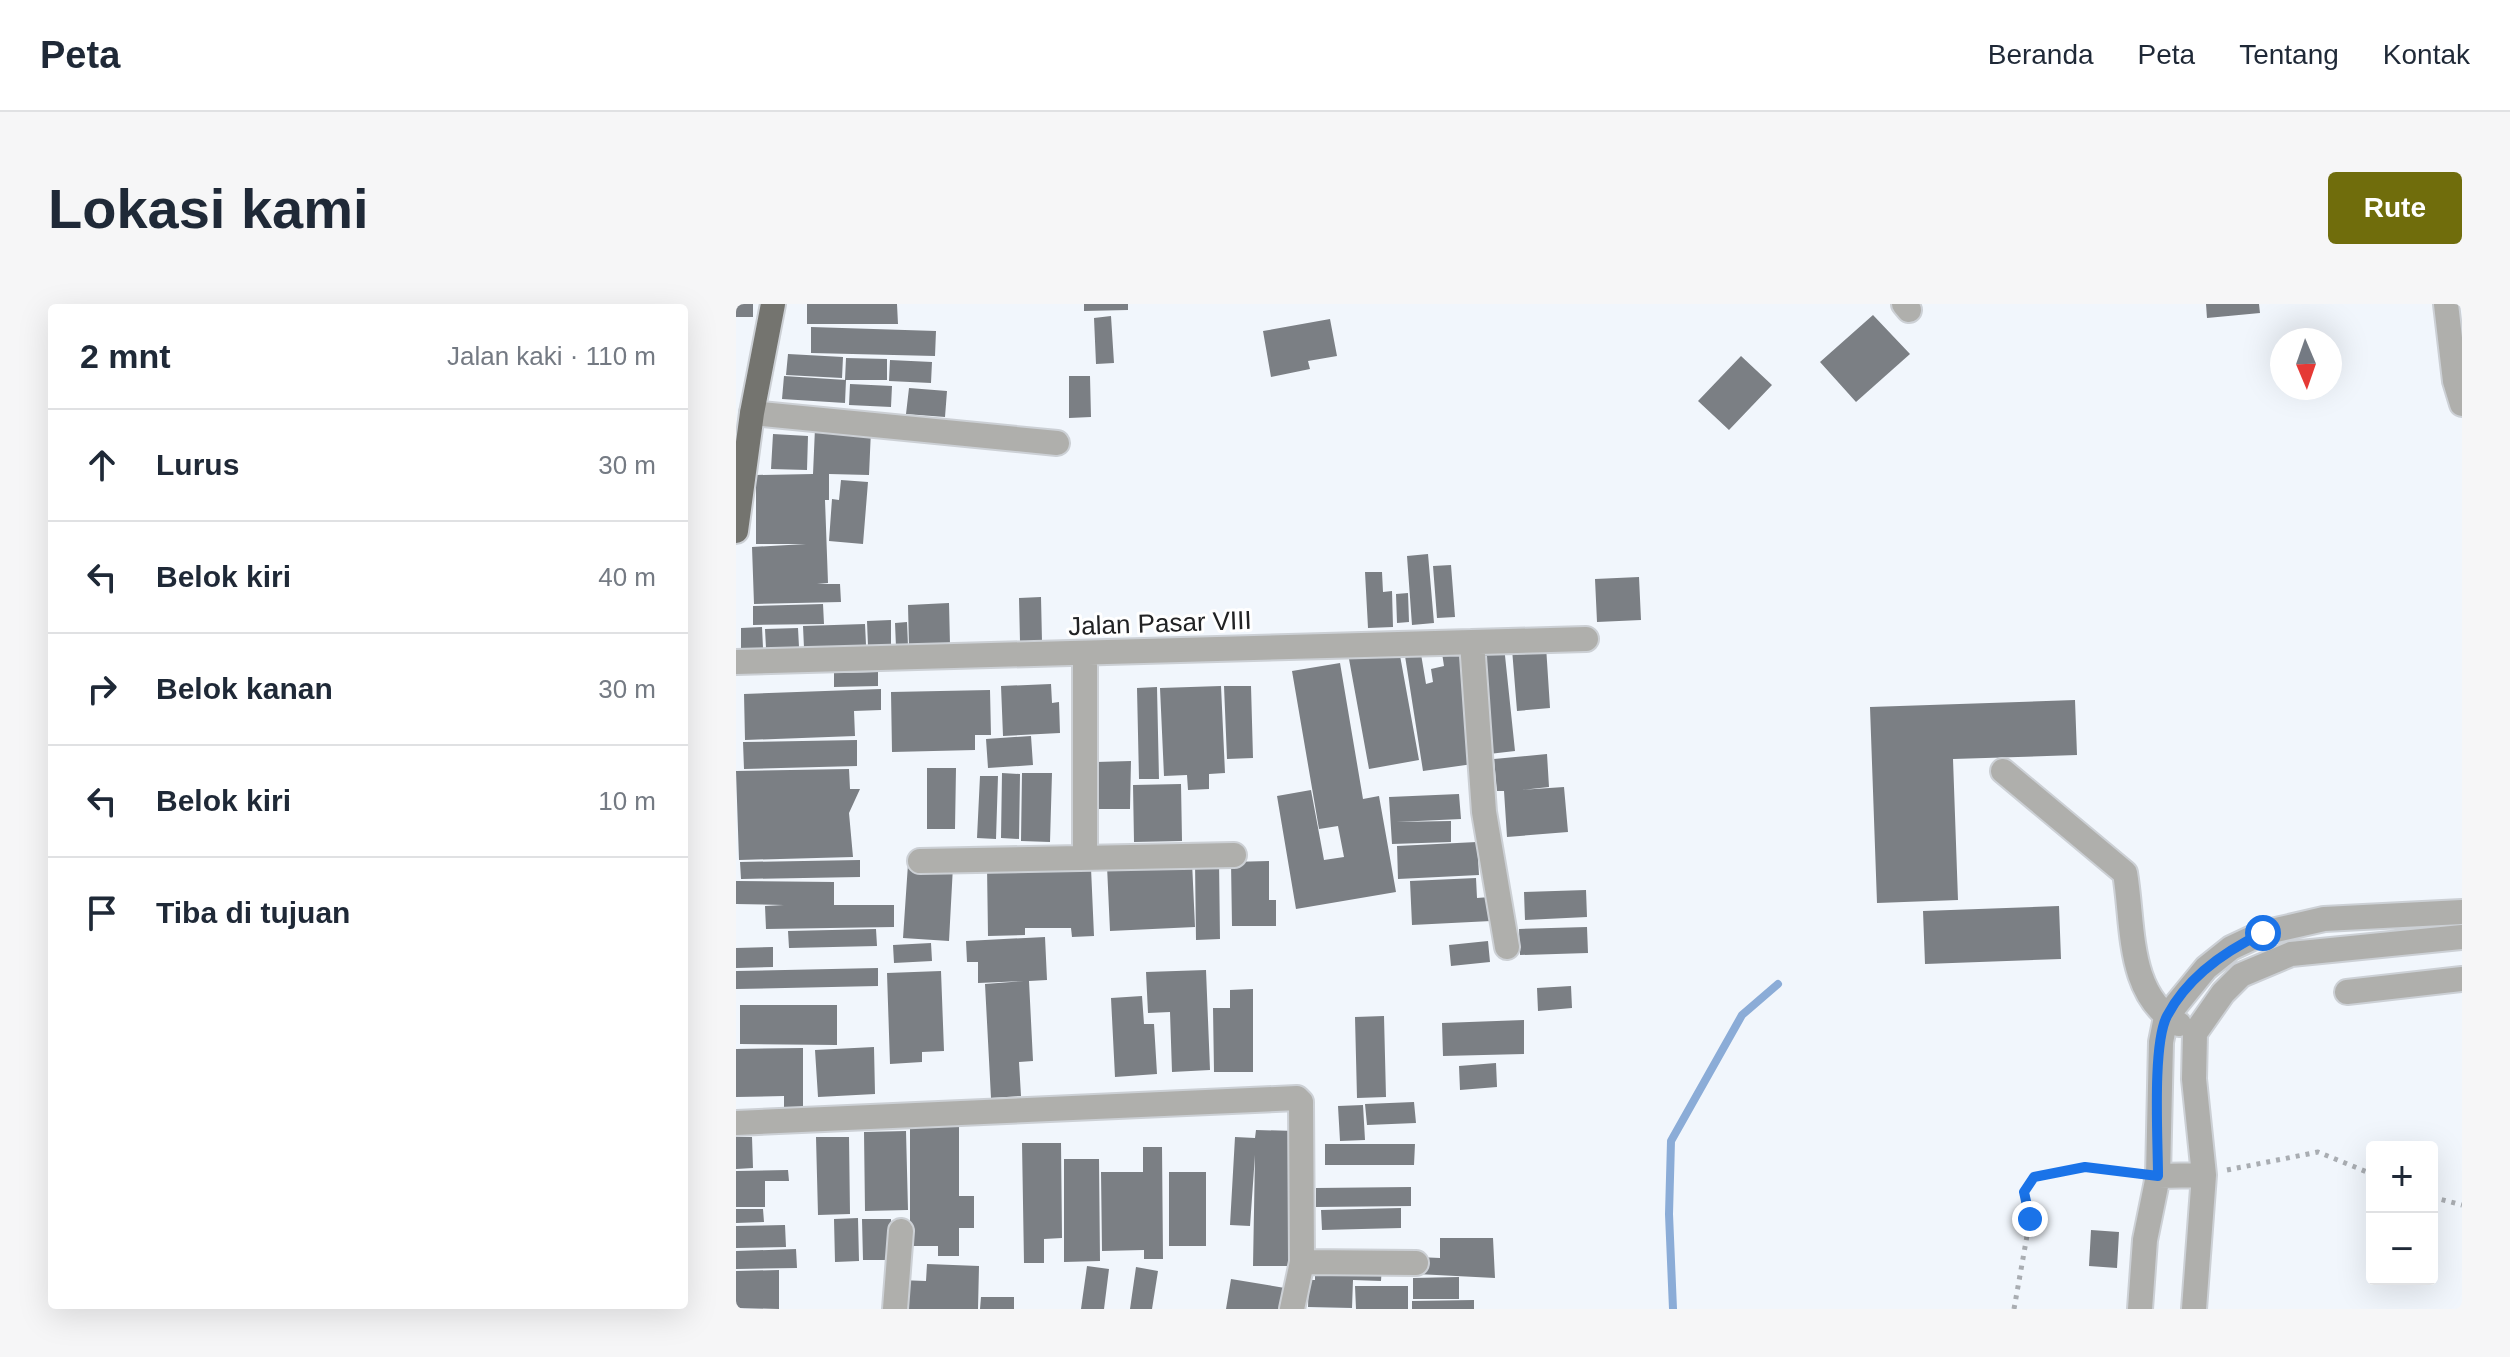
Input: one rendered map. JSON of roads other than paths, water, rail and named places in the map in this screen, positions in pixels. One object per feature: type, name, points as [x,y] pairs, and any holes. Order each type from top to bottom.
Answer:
[{"type":"main road","points":[[736,531],[752,413],[773,304]]},
{"type":"street","points":[[2446,304],[2455,381],[2462,404]]},
{"type":"street","points":[[752,413],[1057,443]]},
{"type":"street","name":"Jalan Pasar VIII","points":[[736,662],[1586,639]]},
{"type":"street","points":[[1472,642],[1484,812],[1507,947]]},
{"type":"street","points":[[1085,654],[1085,858]]},
{"type":"street","points":[[2003,771],[2125,873],[2133,948],[2143,988],[2166,1017],[2195,1033]]},
{"type":"street","points":[[920,861],[1234,855]]},
{"type":"street","points":[[2140,1309],[2145,1240],[2158,1176],[2161,1042],[2166,1017],[2206,968],[2231,948],[2263,933],[2324,919],[2462,912]]},
{"type":"street","points":[[2194,1309],[2204,1175],[2194,1079],[2195,1033],[2223,993],[2241,975],[2264,962],[2321,949],[2462,937]]},
{"type":"street","points":[[2347,992],[2462,979]]},
{"type":"street","points":[[736,1123],[1297,1098],[1301,1102],[1302,1262],[1292,1309]]},
{"type":"street","points":[[2158,1176],[2204,1175]]},
{"type":"street","points":[[895,1309],[901,1231]]},
{"type":"street","points":[[1302,1262],[1416,1263]]},
{"type":"waterway","points":[[1673,1309],[1669,1214],[1671,1141],[1742,1015],[1778,984]]}]
